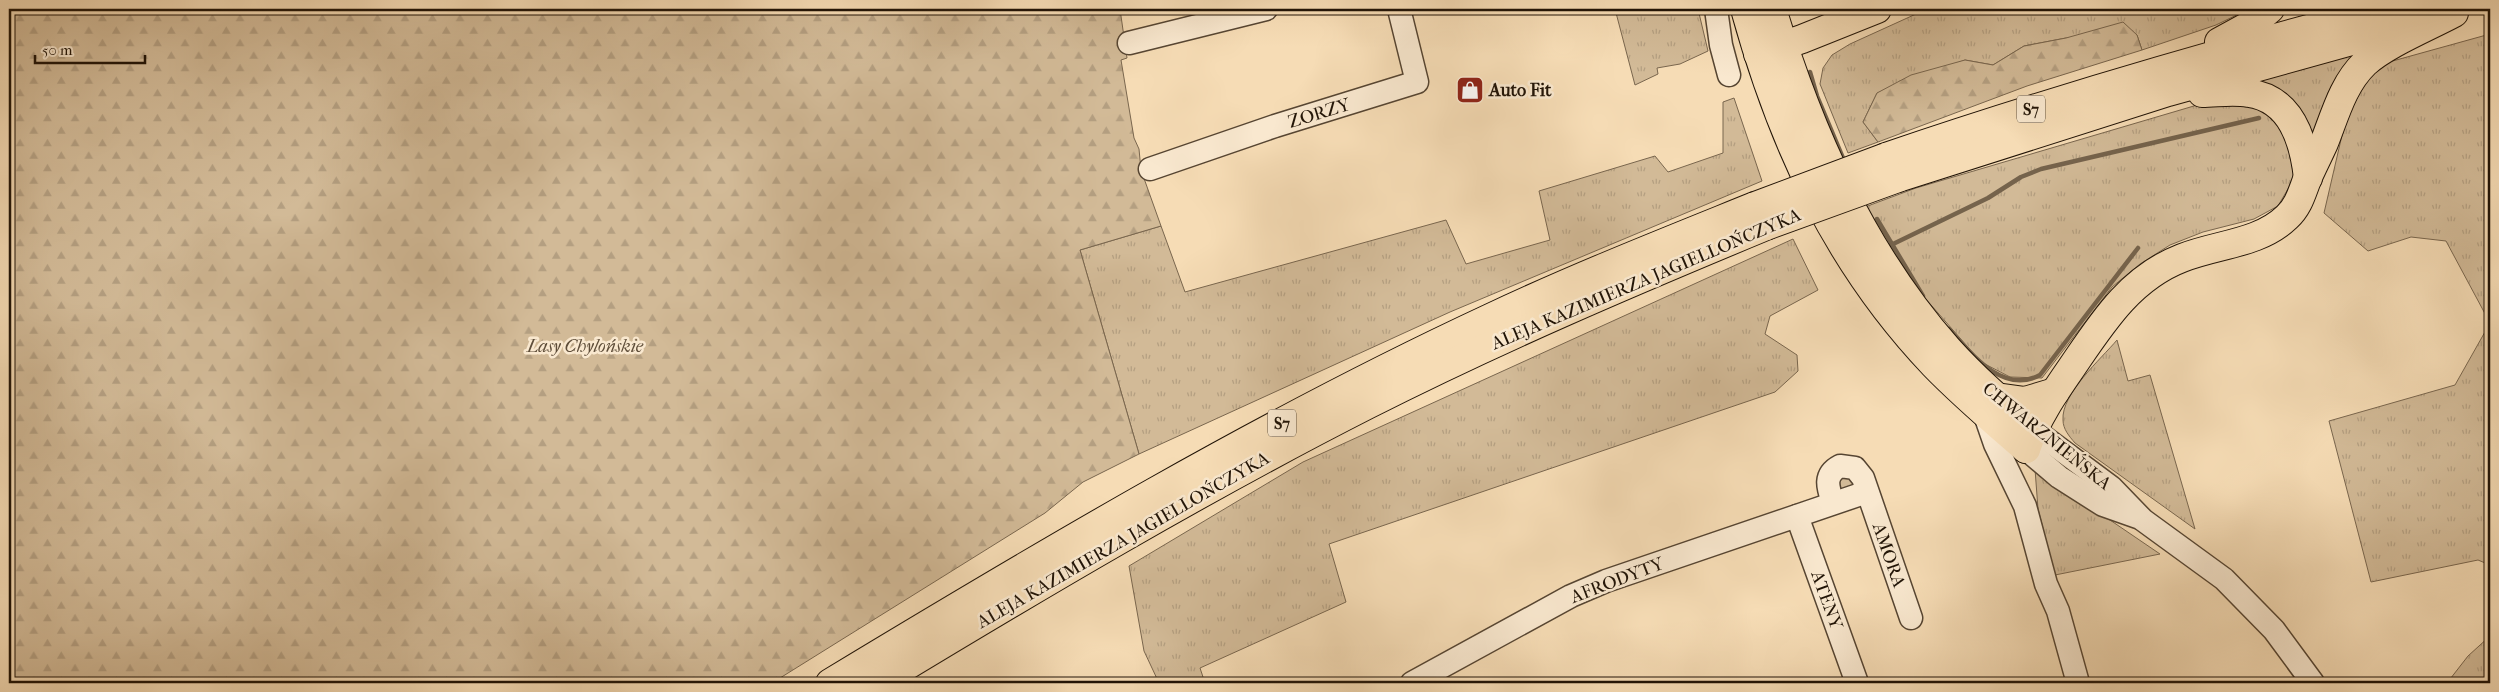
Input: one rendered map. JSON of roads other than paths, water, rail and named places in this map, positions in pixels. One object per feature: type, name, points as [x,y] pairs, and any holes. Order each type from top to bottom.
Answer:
[{"type":"main road","name":"CHWARZNIEŃSKA","points":[[1745,9],[1771,50]]},
{"type":"main road","name":"CHWARZNIEŃSKA","points":[[1772,9],[1772,100],[1819,204],[1843,247],[1865,280],[1935,366],[1991,406],[2030,439]]},
{"type":"main road","points":[[1771,50],[1877,9]]},
{"type":"main road","points":[[2176,65],[2252,24],[2270,9]]},
{"type":"main road","name":"ALEJA KAZIMIERZA JAGIELLOŃCZYKA","points":[[1892,168],[1992,121],[2176,65],[2383,9]]},
{"type":"main road","points":[[2030,439],[2054,392],[2107,315],[2146,277],[2184,257],[2248,239],[2282,222],[2296,206],[2340,99],[2351,80],[2366,63],[2462,11]]},
{"type":"main road","name":"ALEJA KAZIMIERZA JAGIELLOŃCZYKA","points":[[830,683],[1068,541],[1237,446],[1354,385],[1560,286],[1892,168],[2462,11]]},
{"type":"main road","points":[[2168,92],[2234,91],[2251,93],[2267,98],[2282,110],[2302,139],[2308,178]]},
{"type":"main road","name":"ALEJA KAZIMIERZA JAGIELLOŃCZYKA","points":[[878,683],[1174,509],[1366,405],[1760,216]]},
{"type":"main road","points":[[1991,406],[2025,402],[2054,392]]},
{"type":"street","points":[[1129,43],[1266,9]]},
{"type":"street","name":"ZORZY","points":[[1150,170],[1276,126],[1417,82],[1399,9]]},
{"type":"street","points":[[1716,9],[1720,45],[1729,75]]},
{"type":"street","name":"CHWARZNIEŃSKA","points":[[1991,406],[1995,444],[2025,506],[2046,584],[2058,610],[2078,683]]},
{"type":"street","name":"CHWARZNIEŃSKA","points":[[2025,506],[2028,488],[2030,439]]},
{"type":"street","name":"CHWARZNIEŃSKA","points":[[2030,439],[2059,477],[2103,505],[2143,520],[2201,560],[2242,596],[2274,630],[2313,683]]},
{"type":"street","points":[[1833,503],[1828,482],[1832,471],[1840,466],[1850,466],[1858,470],[1863,478],[1867,492]]},
{"type":"street","name":"AFRODYTY","points":[[1422,681],[1580,592],[1606,581],[1867,492]]},
{"type":"street","name":"AMORA","points":[[1867,492],[1911,618]]},
{"type":"street","name":"ATENY","points":[[1797,516],[1857,683]]},
{"type":"street","name":"CHWARZNIEŃSKA","points":[[2046,584],[2044,615],[2065,683]]},
{"type":"waterway","points":[[1810,72],[1817,96],[1843,158]]},
{"type":"waterway","points":[[1891,245],[1988,198],[2021,177],[2041,169],[2259,118]]},
{"type":"waterway","points":[[1877,219],[1923,296]]},
{"type":"waterway","points":[[1949,329],[1978,360],[2001,376],[2013,380],[2026,380],[2040,375],[2138,248]]},
{"type":"place","name":"Auto Fit","points":[[1470,90]]},
{"type":"park label","name":"Lasy Chylońskie","points":[[585,346]]}]
